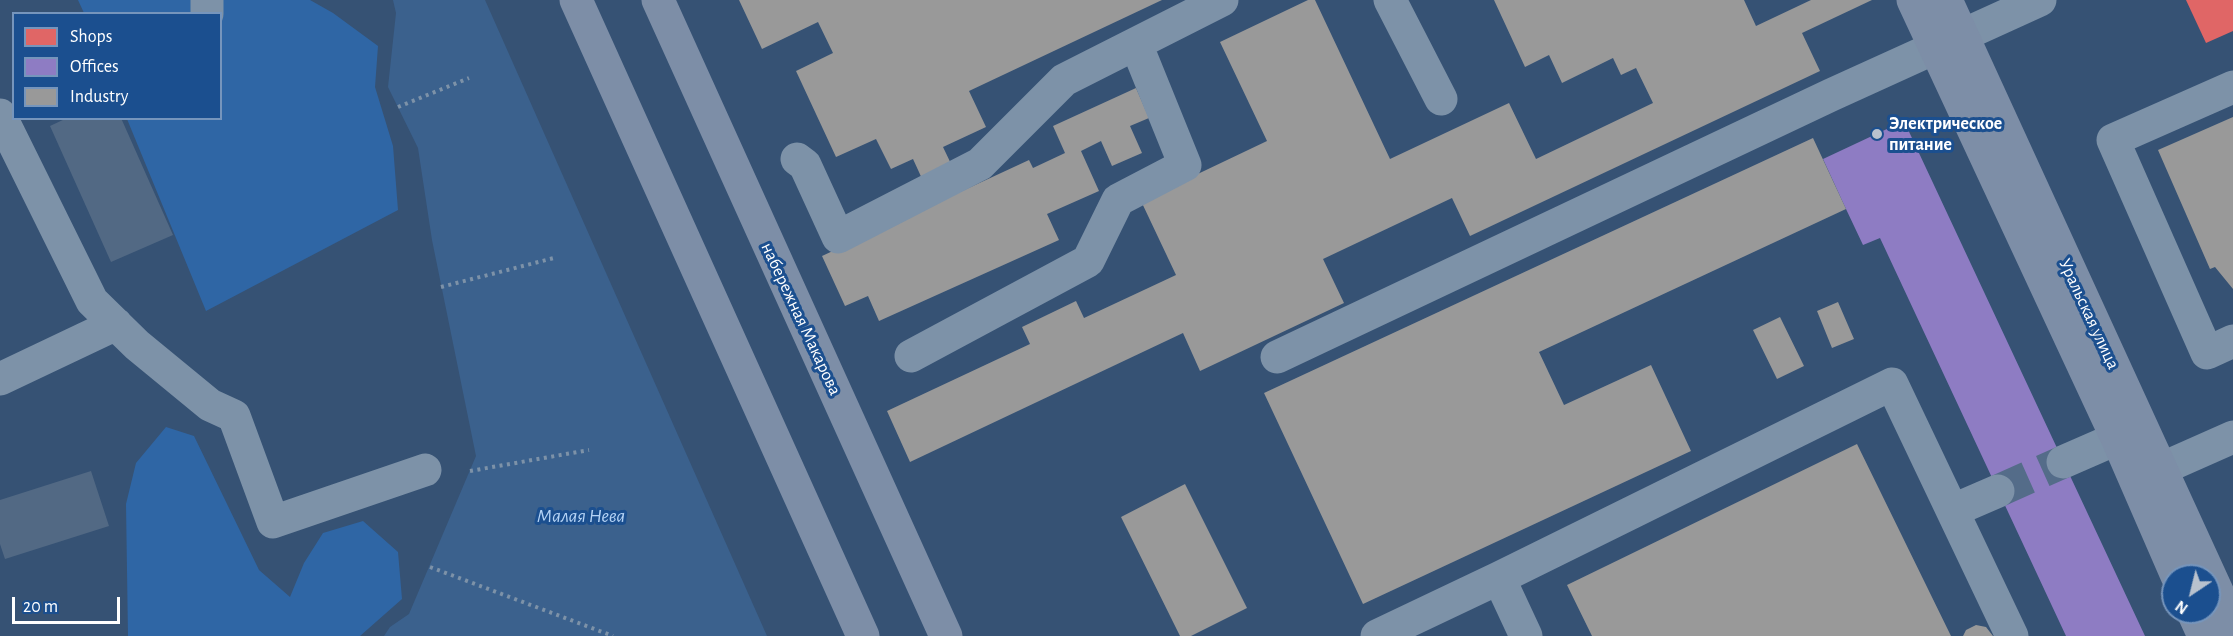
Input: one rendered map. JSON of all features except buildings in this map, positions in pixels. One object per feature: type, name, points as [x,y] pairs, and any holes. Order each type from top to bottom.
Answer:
[{"type":"main road","points":[[576,0],[656,184],[863,636]]},
{"type":"main road","name":"набережная Макарова","points":[[658,0],[724,151],[946,636]]},
{"type":"main road","name":"Уральская улица","points":[[1913,0],[1949,42],[2147,475],[2233,626]]},
{"type":"main road","name":"Уральская улица","points":[[1946,0],[1949,42]]},
{"type":"main road","name":"Уральская улица","points":[[2147,475],[2173,564]]},
{"type":"lane","points":[[797,159],[805,165],[838,237],[980,164],[1064,80],[1222,0]]},
{"type":"lane","points":[[1390,0],[1441,99]]},
{"type":"lane","points":[[1277,357],[2040,0]]},
{"type":"lane","points":[[911,356],[1088,261],[1118,200],[1185,165],[1136,44]]},
{"type":"lane","points":[[2233,87],[2113,140],[2207,353],[2233,341]]},
{"type":"lane","points":[[0,116],[92,301],[210,405],[234,416],[273,522],[426,470]]},
{"type":"lane","points":[[0,379],[116,324]]},
{"type":"lane","points":[[1377,636],[1892,384],[1954,510],[2012,636]]},
{"type":"lane","points":[[2063,462],[2129,433]]},
{"type":"lane","points":[[2147,475],[2233,437]]},
{"type":"lane","points":[[1954,510],[1998,491]]},
{"type":"lane","points":[[1499,578],[1526,636]]},
{"type":"path","points":[[398,107],[469,78]]},
{"type":"path","points":[[441,287],[554,258]]},
{"type":"path","points":[[470,471],[589,450]]},
{"type":"path","points":[[430,567],[613,636]]},
{"type":"shaded area","points":[[78,0],[310,0],[333,13],[378,46],[375,87],[393,146],[398,210],[206,311],[127,120],[222,120],[222,12],[84,12]]},
{"type":"shaded area","points":[[166,427],[194,436],[259,570],[290,597],[304,563],[323,533],[363,521],[398,552],[402,599],[360,636],[128,636],[126,504],[136,463]]},
{"type":"water","name":"Малая Нева","points":[[393,0],[485,0],[767,636],[384,636],[390,627],[409,614],[476,456],[432,240],[418,148],[388,87],[396,13]]},
{"type":"tunnel","points":[[1998,491],[2063,462]]},
{"type":"place","name":"Электрическое питание","points":[[1877,134]]}]
